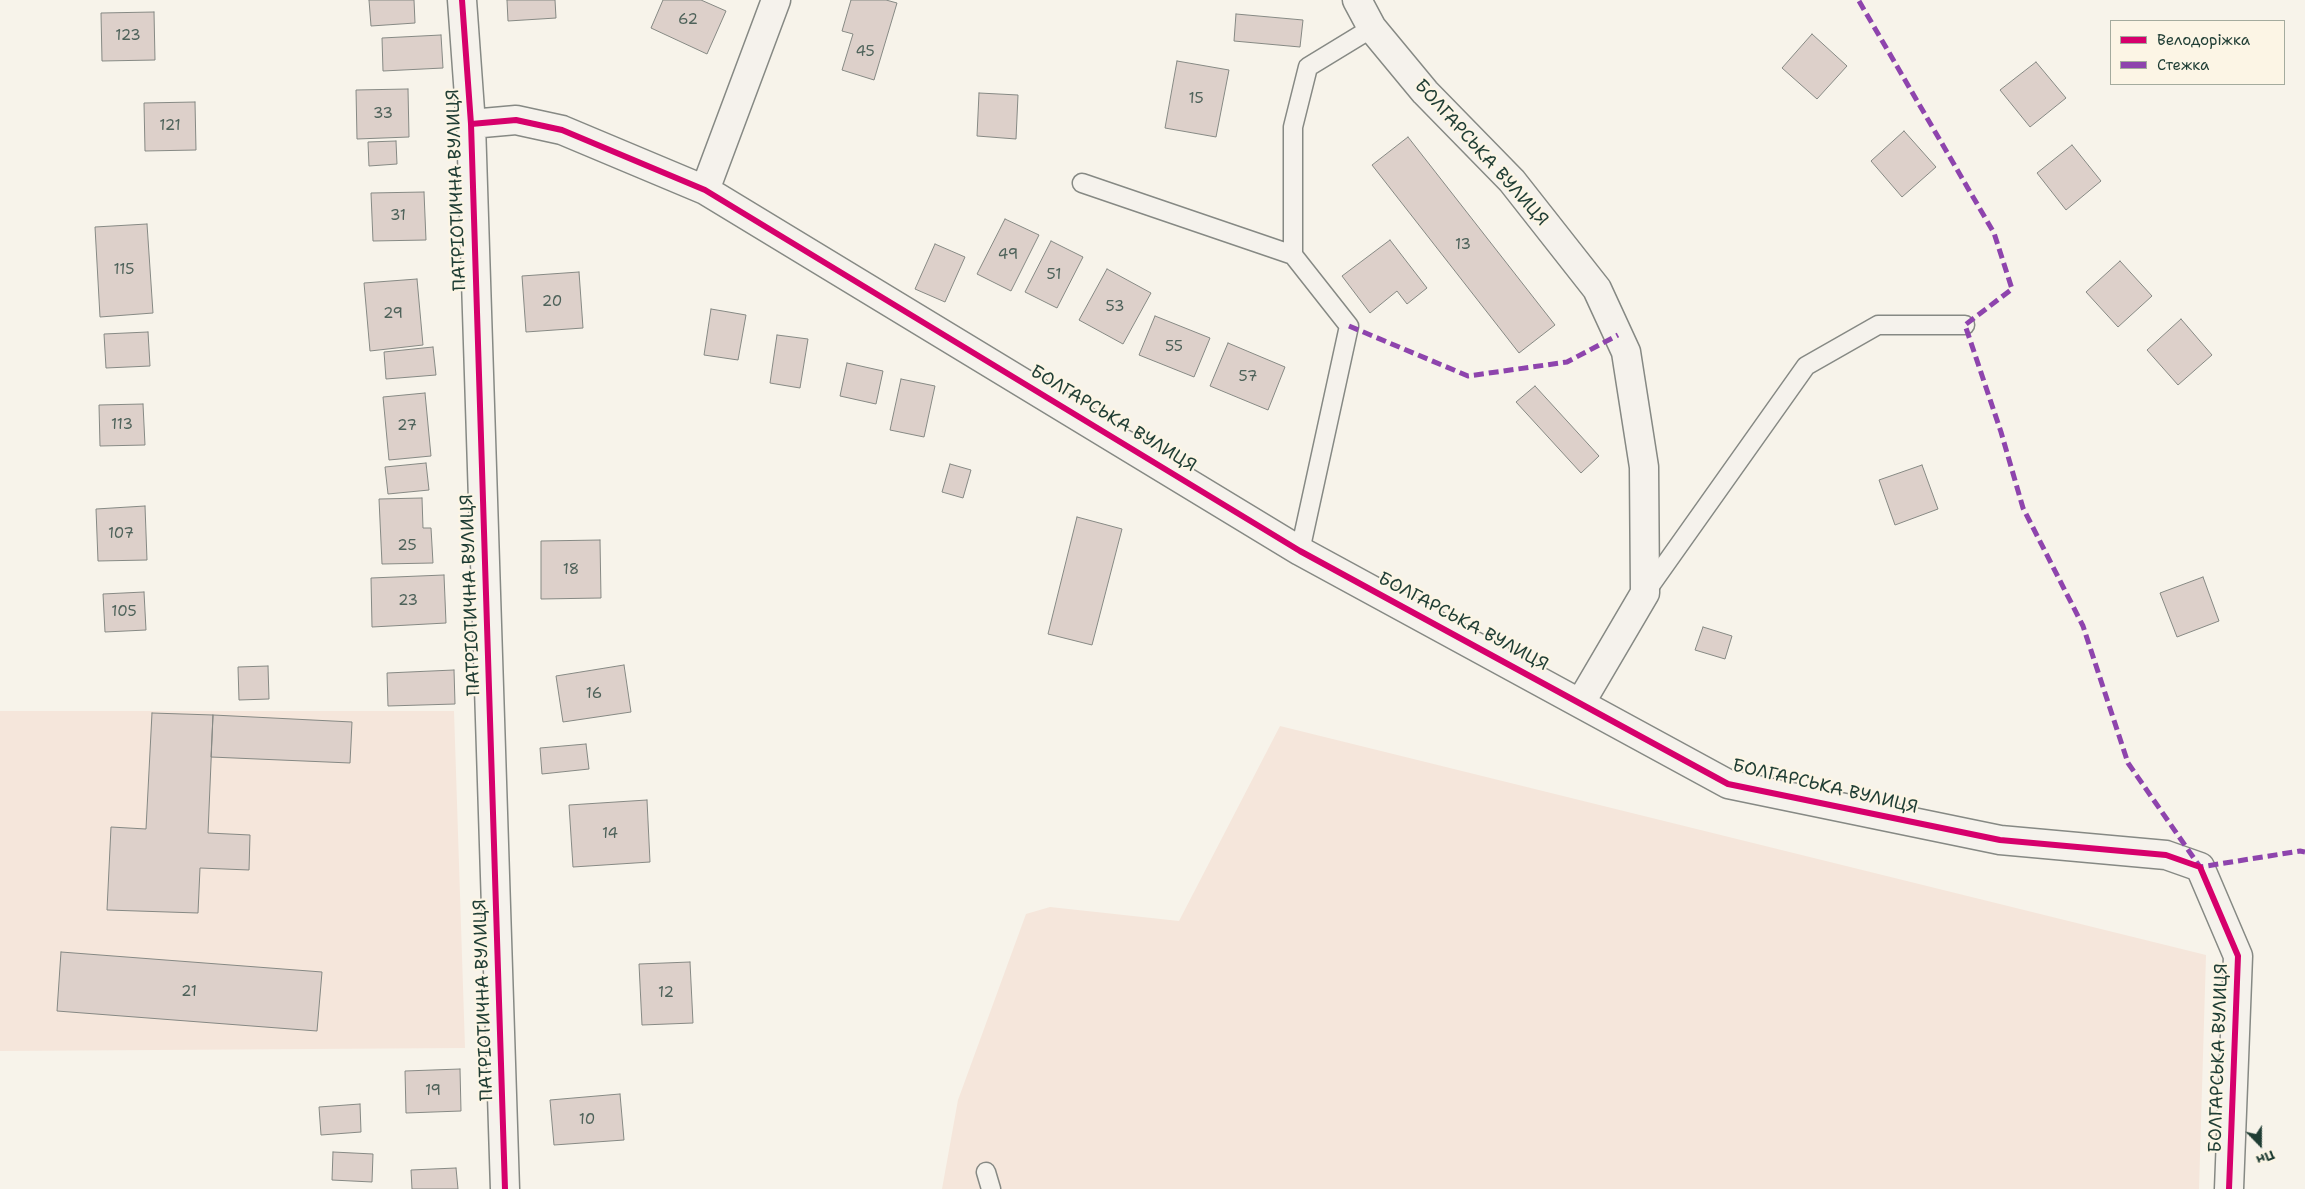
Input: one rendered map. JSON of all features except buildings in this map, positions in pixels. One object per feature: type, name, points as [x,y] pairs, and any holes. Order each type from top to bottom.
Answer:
[{"type":"street","name":"ПАТРІОТИЧНА ВУЛИЦЯ","points":[[462,0],[471,124],[505,1189]]},
{"type":"street","points":[[706,190],[776,0]]},
{"type":"street","name":"БОЛГАРСЬКА ВУЛИЦЯ","points":[[1357,0],[1372,28],[1425,92],[1512,181],[1597,289],[1626,352],[1629,371],[1644,467],[1645,594]]},
{"type":"street","name":"БОЛГАРСЬКА ВУЛИЦЯ","points":[[471,124],[516,120],[562,130],[706,190],[1300,551],[1581,702],[1728,784],[2000,840],[2166,855],[2200,867],[2238,956],[2229,1189]]},
{"type":"street","points":[[1581,702],[1645,594]]},
{"type":"lane","points":[[1293,255],[1293,127],[1308,67],[1372,28]]},
{"type":"lane","points":[[1082,183],[1293,255],[1349,326],[1300,551]]},
{"type":"lane","points":[[1645,594],[1806,366],[1878,325],[1965,325]]},
{"type":"lane","points":[[986,1172],[991,1189]]},
{"type":"shaded area","points":[[0,711],[454,711],[465,1048],[0,1051]]},
{"type":"shaded area","points":[[1280,726],[2206,955],[2199,1189],[942,1189],[958,1100],[1026,914],[1050,907],[1179,921]]},
{"type":"marked path","points":[[1859,1],[1994,233],[2012,289],[1965,325],[2001,432],[2023,508],[2083,626],[2128,763],[2200,867],[2300,851],[2305,852]]},
{"type":"marked path","points":[[1349,326],[1468,376],[1567,362],[1618,335]]},
{"type":"cycle path","points":[[462,0],[471,124],[505,1189]]},
{"type":"cycle path","points":[[471,124],[516,120],[562,130],[705,190],[1300,551],[1728,784],[2000,840],[2166,855],[2200,867],[2238,956],[2229,1189]]}]
